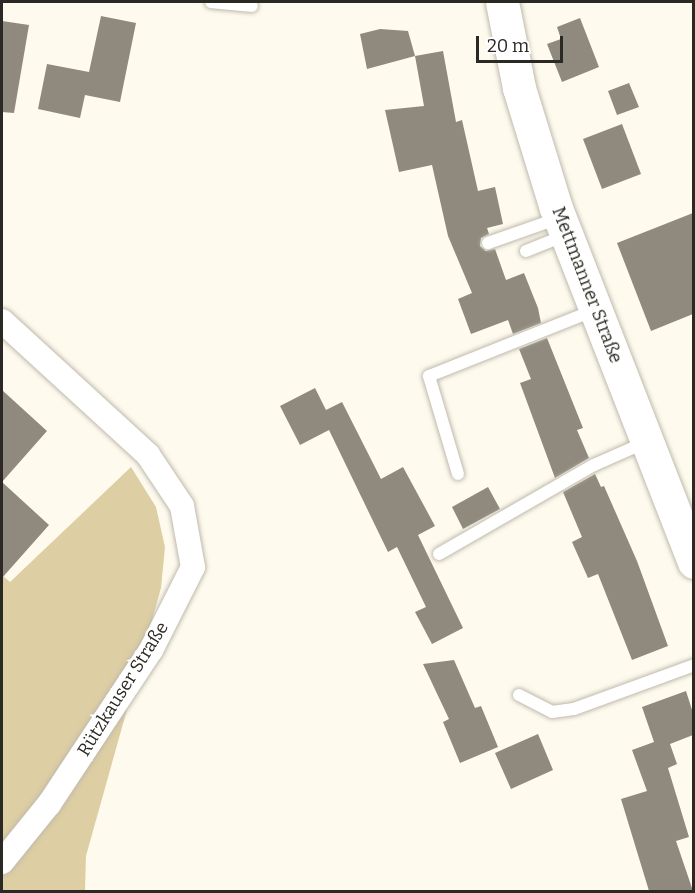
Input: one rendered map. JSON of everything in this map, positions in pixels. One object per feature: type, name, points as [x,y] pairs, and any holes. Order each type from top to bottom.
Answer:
[{"type":"street","name":"Mettmanner Straße","points":[[502,2],[519,88],[563,226],[693,562]]},
{"type":"street","name":"Rützkauser Straße","points":[[2,321],[148,455],[182,506],[194,567],[151,650],[49,804],[2,862]]},
{"type":"lane","points":[[210,2],[252,6]]},
{"type":"lane","points":[[488,243],[563,226]]},
{"type":"lane","points":[[526,251],[563,226]]},
{"type":"lane","points":[[458,474],[429,376],[596,309]]},
{"type":"lane","points":[[439,554],[594,465],[647,441]]},
{"type":"lane","points":[[519,695],[552,712],[574,709],[693,665]]},
{"type":"shaded area","points":[[131,467],[156,507],[165,547],[161,588],[86,856],[85,891],[2,891],[2,575],[10,582]]},
{"type":"building","points":[[101,16],[136,23],[120,102],[85,95],[80,118],[38,109],[47,64],[89,72]]},
{"type":"building","points":[[580,18],[599,67],[562,82],[547,44],[561,39],[557,27]]},
{"type":"building","points":[[2,21],[29,25],[14,113],[2,112]]},
{"type":"building","points":[[380,29],[408,31],[415,56],[367,69],[360,34]]},
{"type":"building","points":[[443,51],[456,122],[462,120],[478,191],[495,187],[503,224],[487,228],[489,234],[481,238],[480,246],[486,251],[495,249],[506,280],[524,273],[538,308],[541,323],[513,334],[508,320],[471,334],[458,299],[472,293],[448,236],[432,165],[399,172],[385,110],[424,106],[415,56]]},
{"type":"building","points":[[629,83],[639,107],[617,115],[608,91]]},
{"type":"building","points":[[622,124],[641,174],[602,189],[583,139]]},
{"type":"building","points":[[693,213],[693,314],[651,331],[617,243]]},
{"type":"building","points":[[547,338],[583,428],[577,430],[589,458],[555,478],[520,383],[531,379],[519,349]]},
{"type":"building","points":[[315,388],[326,410],[342,402],[381,479],[403,467],[435,526],[418,535],[463,628],[432,644],[415,612],[426,607],[397,547],[388,552],[329,430],[300,445],[280,406]]},
{"type":"building","points":[[2,390],[47,431],[2,482]]},
{"type":"building","points":[[595,474],[601,487],[604,486],[637,561],[668,646],[632,660],[598,574],[588,578],[572,542],[582,537],[563,492]]},
{"type":"building","points":[[2,482],[49,525],[2,578]]},
{"type":"building","points":[[488,487],[500,509],[463,529],[452,507]]},
{"type":"building","points":[[454,660],[475,708],[481,706],[498,747],[460,763],[443,722],[449,719],[423,664]]},
{"type":"building","points":[[686,691],[693,713],[693,735],[670,744],[677,764],[668,768],[689,837],[676,841],[693,891],[649,891],[621,799],[647,791],[632,750],[654,742],[642,707]]},
{"type":"building","points":[[538,734],[553,770],[511,789],[495,753]]}]
